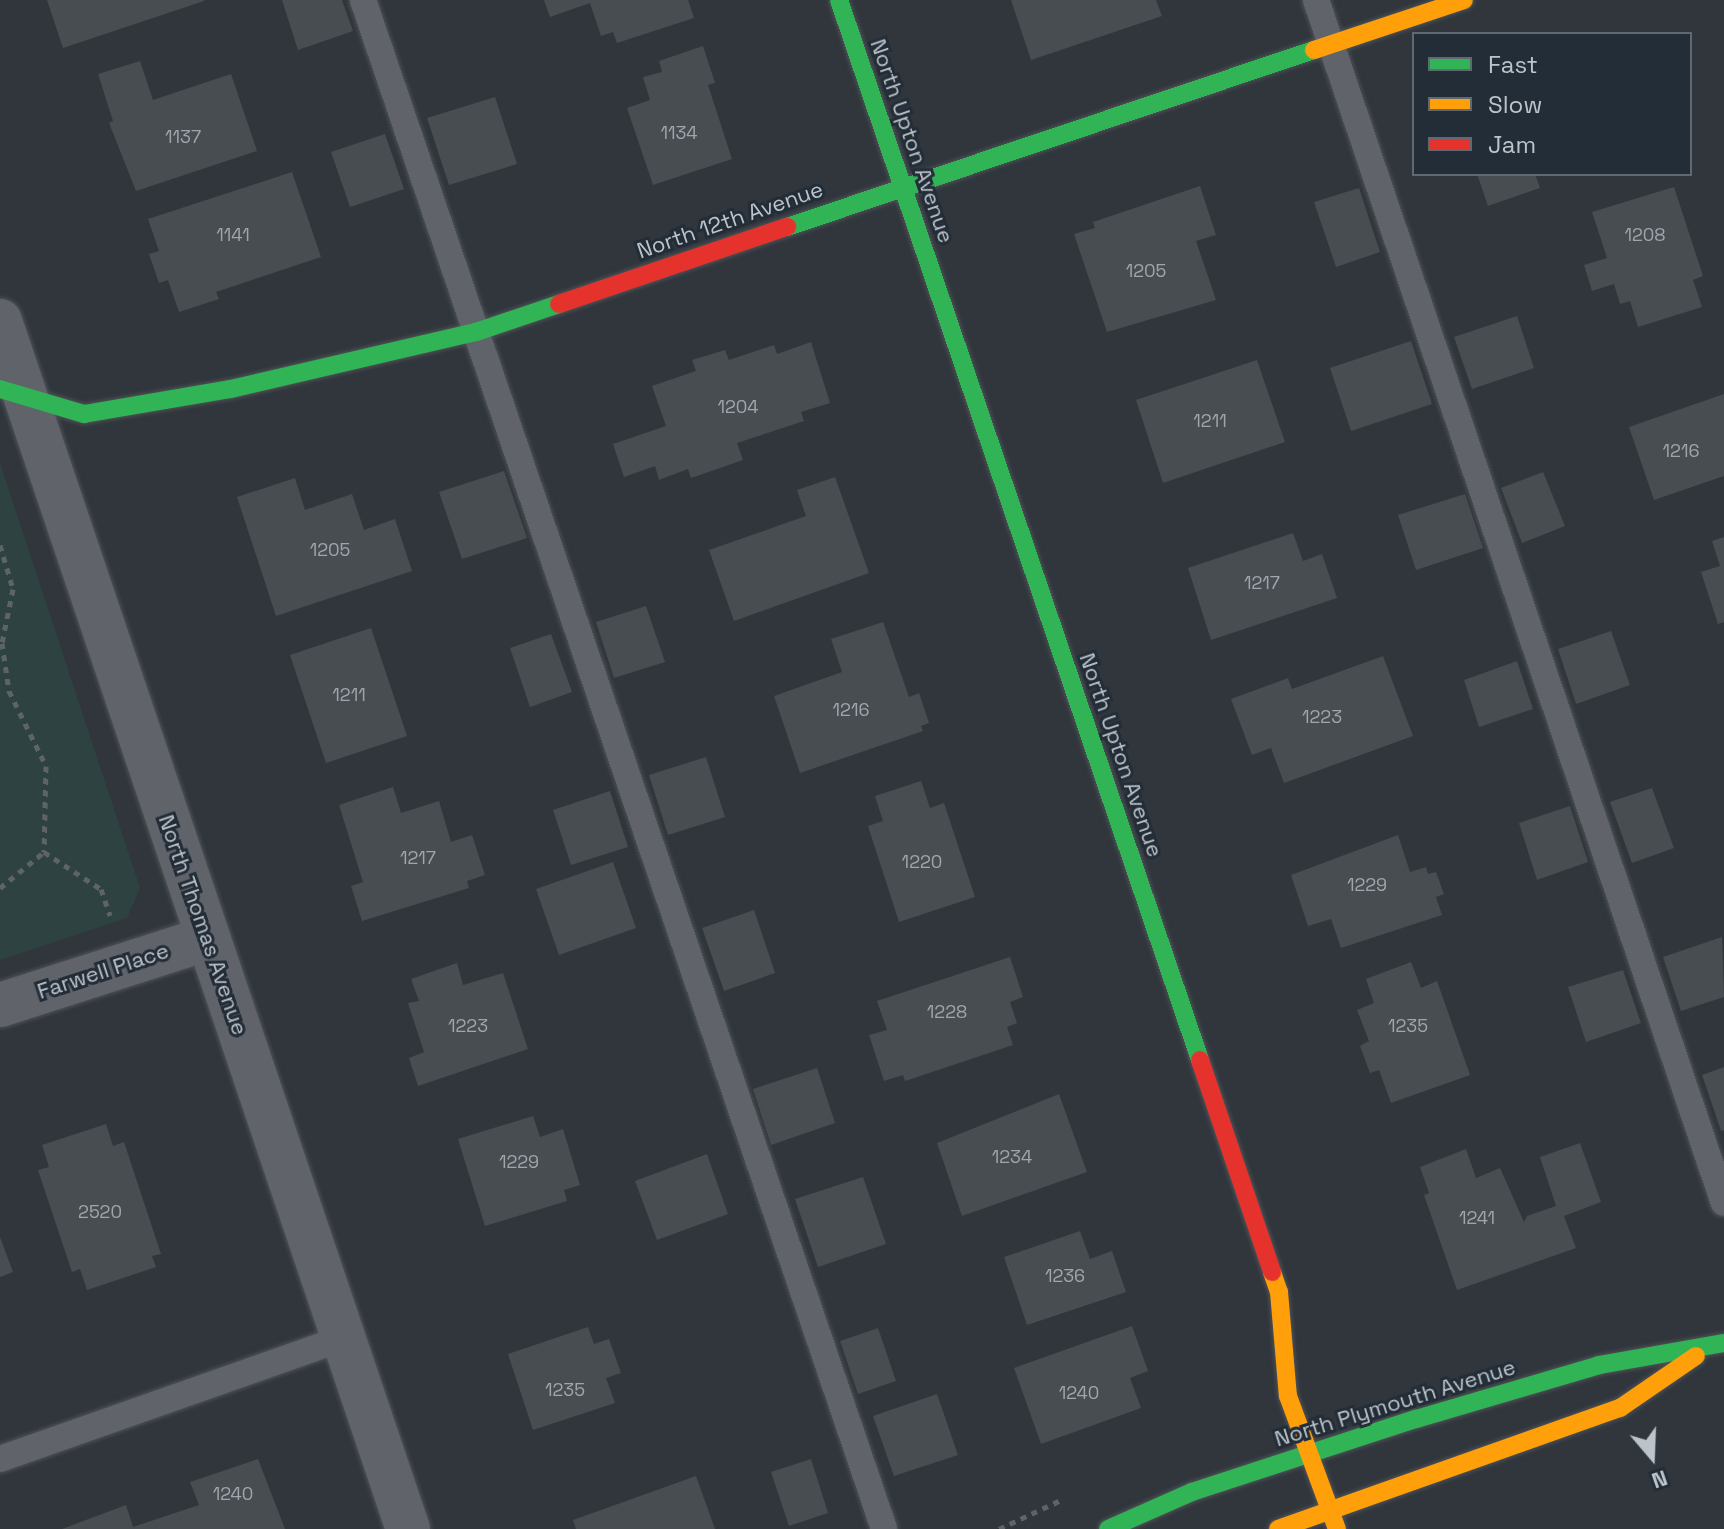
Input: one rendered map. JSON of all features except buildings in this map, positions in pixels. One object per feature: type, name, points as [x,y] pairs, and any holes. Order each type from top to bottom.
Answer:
[{"type":"street","name":"North Upton Avenue","points":[[839,0],[1279,1292],[1288,1396],[1334,1520]]},
{"type":"street","name":"North 12th Avenue","points":[[11,393],[84,414],[103,412],[231,389],[476,332],[902,186],[1464,0]]},
{"type":"street","name":"North Thomas Avenue","points":[[0,321],[11,393],[61,495],[206,939],[408,1529]]},
{"type":"street","name":"Farwell Place","points":[[0,1005],[206,939]]},
{"type":"street","name":"North Plymouth Avenue","points":[[1108,1529],[1192,1492],[1599,1365],[1704,1350],[1724,1343]]},
{"type":"street","name":"North Plymouth Avenue","points":[[1278,1529],[1334,1520],[1620,1408],[1704,1350]]},
{"type":"lane","points":[[363,0],[884,1529]]},
{"type":"lane","points":[[1316,0],[1724,1203]]},
{"type":"lane","points":[[0,1459],[344,1338]]},
{"type":"path","points":[[0,545],[13,589],[2,643],[9,691],[46,766],[44,852],[0,888]]},
{"type":"path","points":[[44,852],[101,889],[112,920]]},
{"type":"green space","points":[[0,463],[140,888],[127,918],[0,960]]},
{"type":"traffic: fast","points":[[839,0],[1200,1060]]},
{"type":"traffic: fast","points":[[787,227],[1314,50]]},
{"type":"traffic: fast","points":[[0,389],[84,414],[231,389],[476,332],[559,304]]},
{"type":"traffic: fast","points":[[1108,1529],[1192,1492],[1416,1419],[1599,1365],[1724,1343]]},
{"type":"traffic: slow","points":[[1314,50],[1464,0]]},
{"type":"traffic: slow","points":[[1272,1272],[1279,1292],[1288,1396],[1337,1529]]},
{"type":"traffic: slow","points":[[1278,1529],[1620,1408],[1696,1356]]},
{"type":"traffic: jam","points":[[559,304],[787,227]]},
{"type":"traffic: jam","points":[[1200,1060],[1272,1272]]}]
